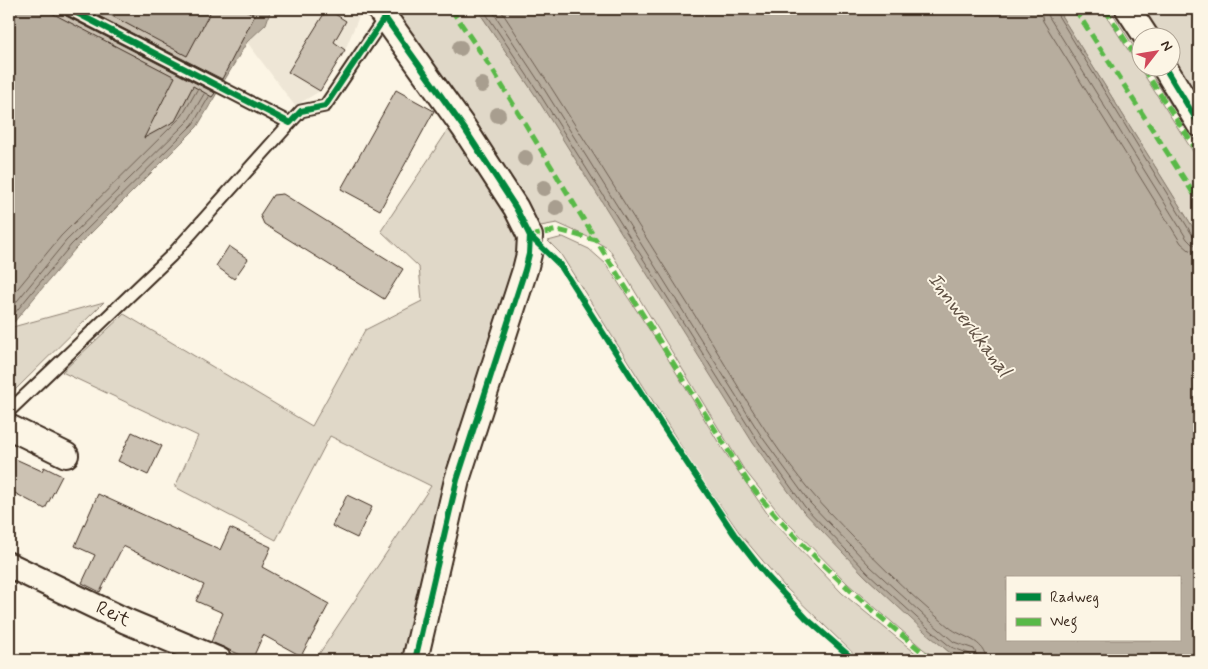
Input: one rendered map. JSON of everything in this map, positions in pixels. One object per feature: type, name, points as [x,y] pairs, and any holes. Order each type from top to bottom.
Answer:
[{"type":"street","points":[[1128,9],[1140,28]]},
{"type":"street","points":[[382,13],[464,128],[516,208],[530,236],[529,254],[525,270],[457,480],[415,660]]},
{"type":"street","points":[[1171,78],[1199,124]]},
{"type":"street","points":[[9,427],[66,455]]},
{"type":"street","name":"Reit","points":[[9,565],[126,621],[219,660]]},
{"type":"lane","points":[[69,9],[290,123]]},
{"type":"lane","points":[[9,411],[172,256],[260,154],[301,112],[325,106],[382,13]]},
{"type":"shaded area","points":[[271,9],[362,9],[345,50],[320,91],[295,106],[247,42],[266,24]]},
{"type":"shaded area","points":[[387,9],[477,9],[864,575],[949,652],[974,660],[939,660],[923,649],[848,584],[783,518],[743,468],[609,249],[557,223],[535,227]]},
{"type":"shaded area","points":[[1057,9],[1102,9],[1130,53],[1130,78],[1146,78],[1199,161],[1199,237]]},
{"type":"shaded area","points":[[1110,9],[1122,9],[1134,28],[1130,28],[1130,41]]},
{"type":"shaded area","points":[[1134,9],[1199,9],[1199,118],[1176,78],[1180,78],[1180,28],[1146,28]]},
{"type":"shaded area","points":[[1154,78],[1166,78],[1199,131],[1199,148]]},
{"type":"shaded area","points":[[452,124],[517,229],[520,254],[404,660],[315,660],[431,486],[330,436],[276,540],[175,487],[198,436],[62,372],[124,314],[312,426],[365,330],[422,301],[419,267],[381,231]]},
{"type":"shaded area","points":[[563,237],[589,249],[606,264],[662,349],[720,445],[771,519],[842,593],[924,660],[860,660],[784,586],[741,535],[698,473],[560,253],[548,241]]},
{"type":"shaded area","points":[[104,302],[9,396],[9,328]]},
{"type":"water","points":[[9,9],[271,9],[266,24],[247,42],[197,127],[75,249],[9,328]]},
{"type":"water","name":"Innwerkkanal","points":[[477,9],[1057,9],[1199,237],[1199,660],[974,660],[949,652],[864,575],[802,510],[753,443],[535,95]]},
{"type":"building","points":[[44,9],[62,9],[66,16],[215,93],[212,97],[193,86],[175,121],[144,138],[175,77]]},
{"type":"building","points":[[85,9],[99,9],[187,56],[212,9],[243,9],[255,15],[222,79]]},
{"type":"building","points":[[327,9],[346,21],[334,42],[345,50],[320,91],[288,72]]},
{"type":"building","points":[[396,90],[434,111],[380,210],[341,189]]},
{"type":"building","points":[[283,194],[403,269],[384,299],[264,224],[260,215],[273,195]]},
{"type":"building","points":[[229,246],[248,259],[234,279],[216,266]]},
{"type":"building","points":[[132,432],[162,446],[148,475],[118,461]]},
{"type":"building","points":[[9,456],[42,471],[44,467],[62,476],[45,509],[9,490]]},
{"type":"building","points":[[98,494],[220,550],[230,528],[271,547],[262,567],[329,604],[301,656],[263,635],[252,660],[211,642],[223,613],[196,601],[204,585],[123,546],[100,592],[82,583],[95,555],[75,546]]},
{"type":"building","points":[[347,495],[372,507],[357,538],[332,526]]},
{"type":"marked path","points":[[451,9],[490,66],[596,240]]},
{"type":"marked path","points":[[1075,9],[1199,202]]},
{"type":"marked path","points":[[1105,9],[1130,48]]},
{"type":"marked path","points":[[1150,78],[1199,154]]},
{"type":"marked path","points":[[530,236],[558,230],[596,240],[748,482],[768,507],[812,554],[882,619],[932,660]]},
{"type":"cycle path","points":[[69,9],[290,123],[301,111],[325,106],[385,17]]},
{"type":"cycle path","points":[[379,9],[464,128],[516,208],[530,236],[529,254],[525,270],[457,480],[415,660]]},
{"type":"cycle path","points":[[1171,78],[1199,124]]},
{"type":"cycle path","points":[[530,236],[560,265],[663,427],[734,534],[766,575],[807,619],[854,660]]}]
